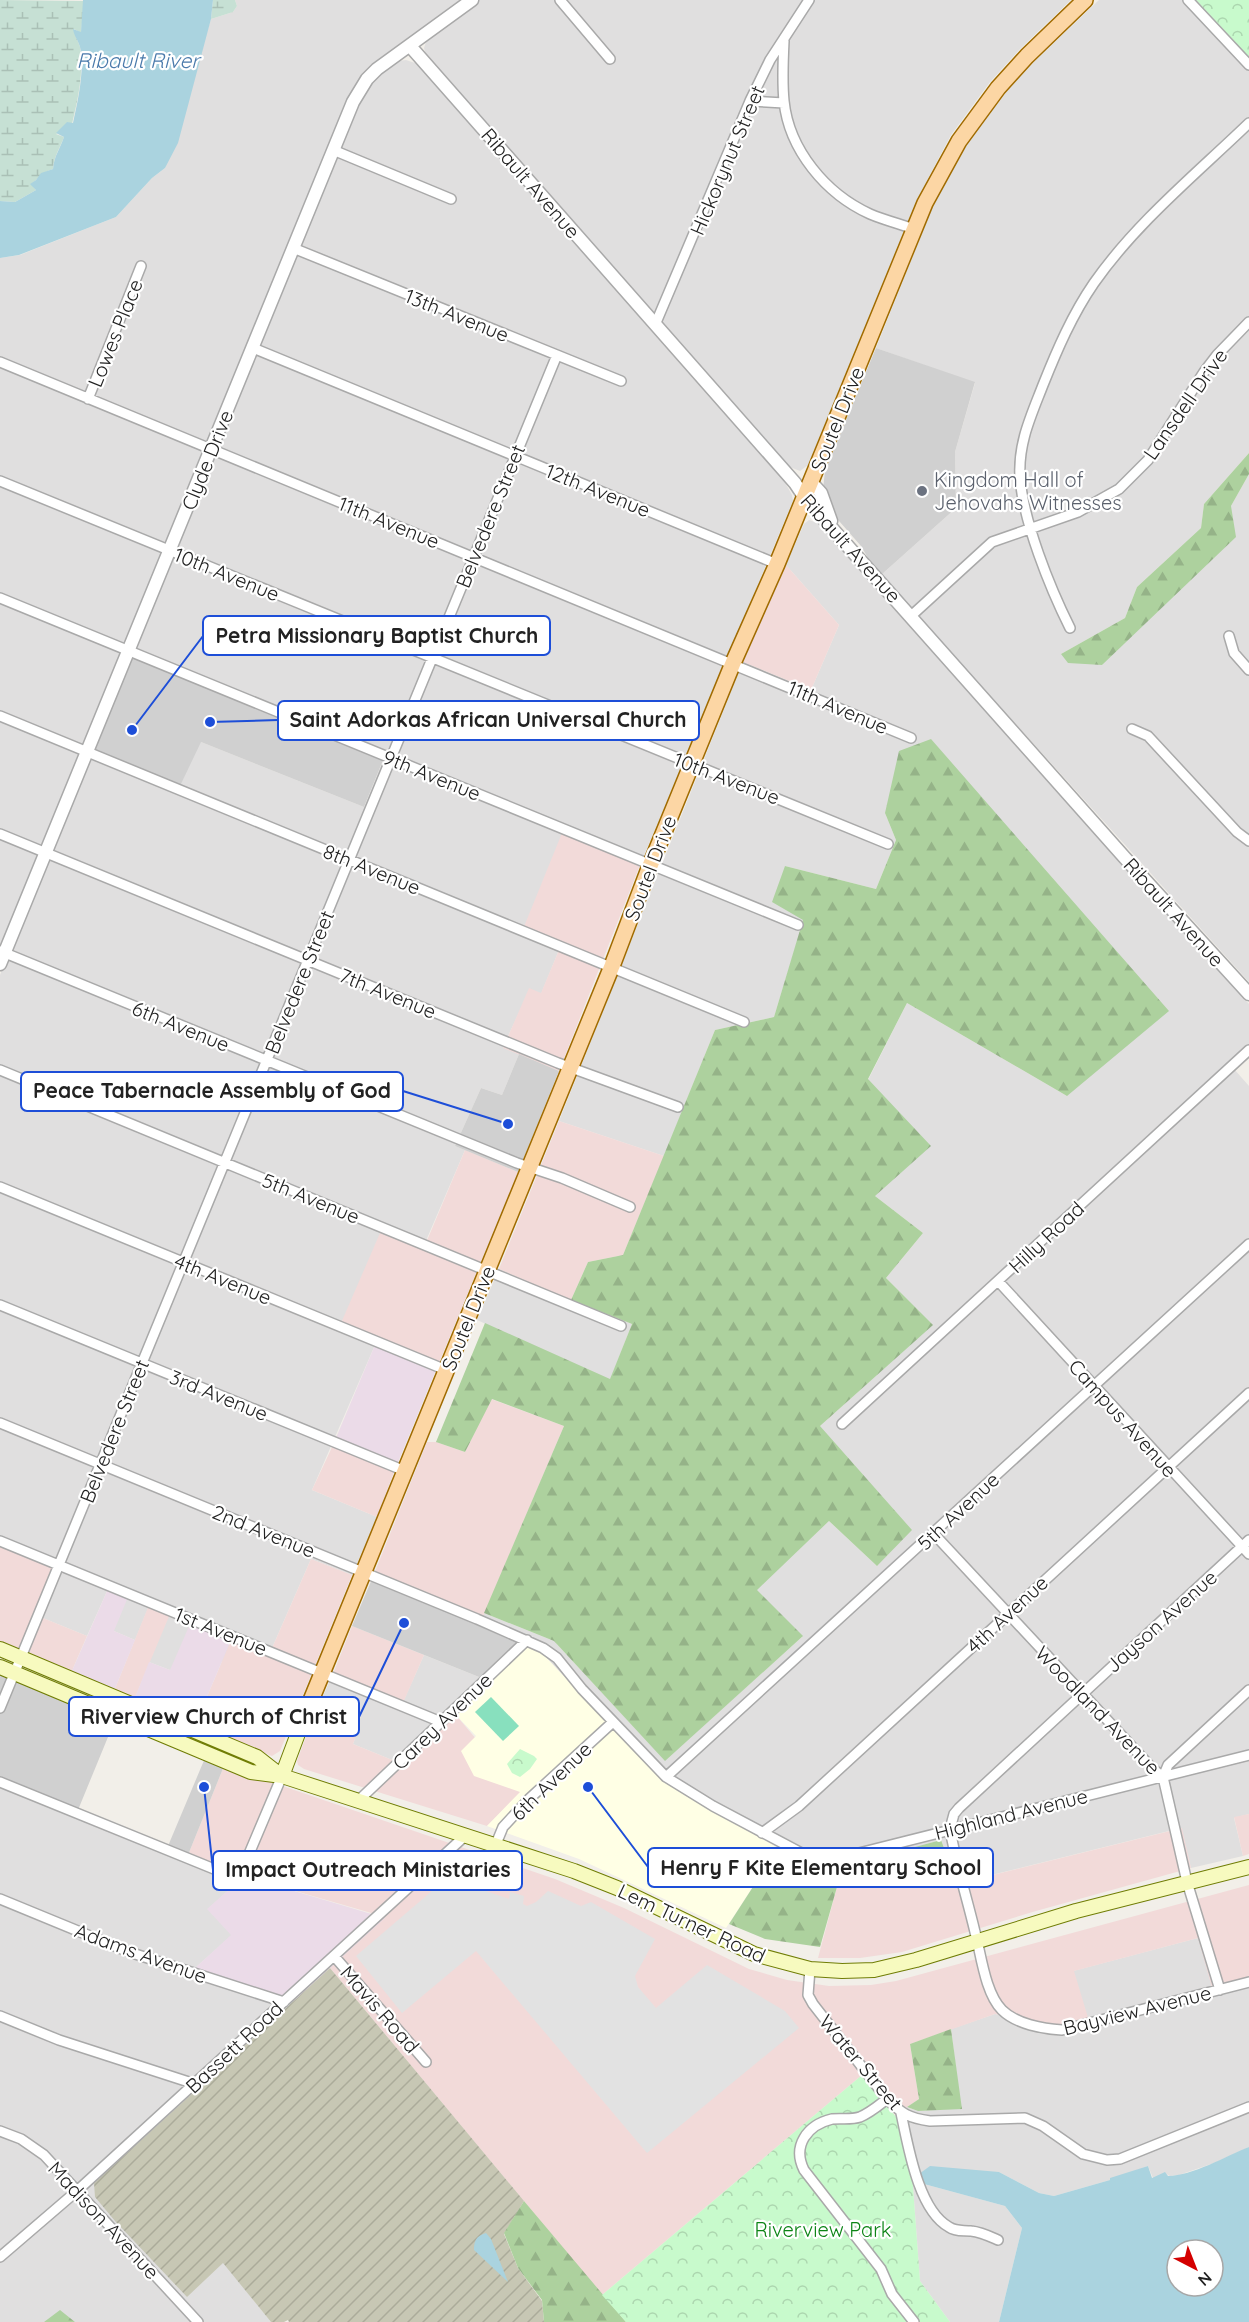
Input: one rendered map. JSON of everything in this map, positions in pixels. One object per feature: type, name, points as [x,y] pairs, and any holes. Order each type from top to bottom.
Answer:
[{"type":"main road","name":"Soutel Drive","points":[[282,1776],[363,1572],[612,966],[650,866],[914,229],[943,169],[979,112],[1027,56],[1085,0]]},
{"type":"main road","name":"Lem Turner Road","points":[[0,1649],[257,1757],[282,1776]]},
{"type":"main road","name":"Lem Turner Road","points":[[0,1667],[251,1772],[282,1776],[496,1844],[618,1888],[754,1954],[810,1969],[874,1970],[916,1960],[1076,1911],[1249,1867]]},
{"type":"street","name":"Clyde Drive","points":[[2,956],[360,89],[377,69],[472,0]]},
{"type":"street","points":[[560,0],[610,59]]},
{"type":"street","name":"Hickorynut Street","points":[[655,325],[750,101],[770,60],[809,0]]},
{"type":"street","points":[[1188,0],[1249,65]]},
{"type":"street","points":[[783,41],[784,103],[792,133],[814,171],[832,189],[871,214],[914,229]]},
{"type":"street","name":"Ribault Avenue","points":[[410,46],[795,483],[804,498],[1249,994]]},
{"type":"street","points":[[750,101],[784,103]]},
{"type":"street","points":[[1070,628],[1054,595],[1031,527],[1020,479],[1021,445],[1024,431],[1062,339],[1076,312],[1111,259],[1136,231],[1249,123]]},
{"type":"street","points":[[333,150],[451,199]]},
{"type":"street","name":"13th Avenue","points":[[293,248],[621,381]]},
{"type":"street","name":"Lowes Place","points":[[88,399],[141,267]]},
{"type":"street","name":"Lansdell Drive","points":[[911,616],[992,542],[1078,512],[1119,489],[1137,472],[1156,448],[1217,355],[1249,322]]},
{"type":"street","name":"12th Avenue","points":[[252,348],[777,564]]},
{"type":"street","name":"Belvedere Street","points":[[0,1708],[557,355]]},
{"type":"street","name":"11th Avenue","points":[[0,362],[911,738]]},
{"type":"street","name":"10th Avenue","points":[[0,481],[888,844]]},
{"type":"street","points":[[811,482],[821,492],[833,528]]},
{"type":"street","name":"9th Avenue","points":[[0,598],[798,925]]},
{"type":"street","points":[[1229,636],[1233,653],[1249,670]]},
{"type":"street","name":"8th Avenue","points":[[0,716],[744,1022]]},
{"type":"street","points":[[1132,729],[1148,736],[1237,832],[1249,841]]},
{"type":"street","name":"7th Avenue","points":[[0,834],[571,1067],[678,1107]]},
{"type":"street","name":"6th Avenue","points":[[2,956],[630,1207]]},
{"type":"street","name":"Hilly Road","points":[[842,1424],[1249,1050]]},
{"type":"street","name":"5th Avenue","points":[[0,1070],[621,1326]]},
{"type":"street","name":"4th Avenue","points":[[0,1187],[446,1370]]},
{"type":"street","name":"5th Avenue","points":[[666,1777],[1249,1244]]},
{"type":"street","name":"Campus Avenue","points":[[998,1281],[1168,1467],[1245,1543],[1249,1554]]},
{"type":"street","name":"3rd Avenue","points":[[0,1305],[405,1471]]},
{"type":"street","name":"4th Avenue","points":[[762,1833],[799,1806],[1249,1393]]},
{"type":"street","name":"2nd Avenue","points":[[0,1423],[527,1640]]},
{"type":"street","name":"Woodland Avenue","points":[[934,1534],[1163,1777],[1187,1882],[1220,1990]]},
{"type":"street","name":"1st Avenue","points":[[0,1541],[441,1722]]},
{"type":"street","name":"Jayson Avenue","points":[[950,1829],[958,1808],[1245,1543]]},
{"type":"street","name":"Highland Avenue","points":[[527,1640],[556,1658],[666,1777],[762,1833],[820,1861],[1249,1755]]},
{"type":"street","name":"Carey Avenue","points":[[358,1802],[527,1640]]},
{"type":"street","points":[[1163,1777],[1168,1765],[1249,1690]]},
{"type":"street","name":"6th Avenue","points":[[496,1844],[503,1827],[510,1819],[613,1722]]},
{"type":"street","points":[[0,1782],[230,1874],[242,1868],[246,1861],[282,1776]]},
{"type":"street","name":"Bayview Avenue","points":[[950,1829],[993,2000],[1003,2011],[1017,2019],[1048,2029],[1062,2030],[1249,1982]]},
{"type":"street","name":"Bassett Road","points":[[0,2257],[78,2190],[466,1835]]},
{"type":"street","name":"Adams Avenue","points":[[0,1899],[129,1952],[284,2002]]},
{"type":"street","name":"Mavis Road","points":[[334,1956],[426,2062]]},
{"type":"street","name":"Water Street","points":[[810,1969],[808,1995],[887,2099],[901,2113],[930,2121],[1025,2118],[1042,2126],[1083,2154],[1107,2160],[1120,2159],[1249,2107]]},
{"type":"street","points":[[0,2016],[58,2040],[195,2084]]},
{"type":"street","points":[[887,2099],[870,2112],[857,2118],[822,2122],[807,2133],[800,2146],[798,2159],[804,2170],[881,2269],[892,2294],[914,2322]]},
{"type":"street","points":[[901,2113],[916,2179],[939,2220],[955,2230],[983,2234],[998,2240]]},
{"type":"street","name":"Madison Avenue","points":[[0,2131],[34,2147],[78,2190],[198,2322]]},
{"type":"shaded area","points":[[235,0],[463,0],[363,75],[347,103],[0,950],[0,258],[20,255],[116,217],[152,178],[165,168],[211,19],[233,12],[237,6]]},
{"type":"shaded area","points":[[479,0],[1071,0],[1020,49],[990,82],[951,135],[916,201],[808,465],[800,471],[785,465],[427,58],[424,48],[427,39]]},
{"type":"shaded area","points":[[1099,0],[1196,0],[1249,57],[1249,453],[1204,504],[1201,528],[1137,587],[1125,618],[1061,654],[1102,665],[1231,506],[1249,474],[1249,982],[881,575],[956,508],[955,452],[975,383],[876,348],[935,201],[968,143],[1008,90]]},
{"type":"shaded area","points":[[406,60],[418,64],[779,472],[793,501],[640,865],[562,834],[559,950],[541,994],[530,989],[503,1047],[519,1054],[502,1095],[481,1088],[455,1146],[465,1150],[422,1250],[338,1330],[375,1345],[312,1490],[377,1517],[352,1575],[311,1559],[269,1655],[170,1670],[149,1662],[169,1614],[149,1606],[135,1640],[114,1631],[108,1589],[87,1636],[33,1614],[53,1567],[0,1545],[0,975],[93,749],[201,742],[364,807],[383,760],[131,656],[355,107],[382,72],[398,61]]},
{"type":"shaded area","points":[[876,348],[975,382],[955,452],[956,508],[881,575],[861,546],[832,513],[823,489],[825,471]]},
{"type":"shaded area","points":[[809,520],[823,525],[1249,1004],[1249,1056],[1234,1069],[1249,1086],[1249,1814],[1234,1818],[1243,1856],[1191,1868],[1181,1828],[959,1883],[941,1840],[826,1872],[778,1848],[663,1781],[540,1651],[479,1626],[484,1613],[554,1641],[665,1760],[802,1637],[756,1590],[829,1521],[877,1566],[820,1426],[932,1325],[886,1278],[923,1233],[875,1196],[868,1080],[907,1003],[1067,1096],[885,813],[896,840],[876,889],[785,866],[804,919],[774,1017],[715,1030],[664,1156],[559,1121],[743,662],[811,690],[839,625],[786,565],[804,524]]},
{"type":"shaded area","points":[[786,565],[839,625],[811,690],[743,662]]},
{"type":"shaded area","points":[[131,656],[383,760],[364,807],[201,742],[180,786],[93,749]]},
{"type":"shaded area","points":[[562,833],[640,865],[559,1071],[503,1048],[529,988],[541,993],[559,950],[521,934]]},
{"type":"shaded area","points":[[519,1054],[559,1071],[518,1172],[455,1146],[481,1088],[502,1095]]},
{"type":"shaded area","points":[[559,1121],[664,1156],[623,1255],[588,1262],[571,1300],[499,1269]]},
{"type":"shaded area","points":[[465,1150],[518,1172],[436,1370],[338,1330],[380,1233],[423,1250]]},
{"type":"shaded area","points":[[499,1269],[632,1324],[610,1380],[477,1320]]},
{"type":"shaded area","points":[[375,1345],[436,1370],[394,1472],[333,1445]]},
{"type":"shaded area","points":[[491,1399],[564,1426],[479,1626],[372,1579],[427,1442],[436,1442],[465,1452]]},
{"type":"shaded area","points":[[333,1445],[394,1472],[377,1517],[312,1490]]},
{"type":"shaded area","points":[[0,1545],[53,1567],[33,1614],[87,1636],[71,1673],[0,1643]]},
{"type":"shaded area","points":[[311,1559],[352,1575],[280,1751],[272,1756],[195,1725],[231,1640],[269,1655]]},
{"type":"shaded area","points":[[372,1579],[525,1646],[489,1681],[352,1626]]},
{"type":"shaded area","points":[[108,1589],[128,1597],[114,1631],[135,1640],[114,1691],[71,1673]]},
{"type":"shaded area","points":[[149,1605],[170,1614],[134,1700],[114,1691]]},
{"type":"shaded area","points":[[190,1624],[231,1640],[195,1725],[134,1700],[149,1662],[170,1670]]},
{"type":"shaded area","points":[[352,1626],[424,1655],[403,1703],[333,1674]]},
{"type":"shaded area","points":[[525,1646],[540,1651],[663,1781],[778,1848],[726,1928],[579,1859],[487,1826],[520,1792],[474,1776],[461,1751],[476,1736],[455,1714]]},
{"type":"shaded area","points":[[424,1655],[489,1681],[402,1764],[353,1744],[356,1736],[313,1718],[333,1674],[403,1702]]},
{"type":"shaded area","points":[[0,1672],[115,1720],[78,1810],[0,1777]]},
{"type":"shaded area","points":[[455,1714],[521,1792],[487,1826],[304,1769],[298,1765],[297,1761],[313,1718],[356,1736],[353,1744],[402,1764]]},
{"type":"shaded area","points":[[205,1758],[224,1766],[188,1855],[168,1846]]},
{"type":"shaded area","points":[[224,1766],[555,1879],[624,1908],[749,1969],[787,1980],[829,1986],[871,1985],[896,1981],[1249,1885],[1249,1978],[1212,1988],[1198,1938],[1074,1971],[1089,2021],[1054,2027],[995,2014],[910,2044],[919,2099],[895,2115],[862,2075],[602,2295],[330,1968],[385,1917],[244,1876],[188,1855]]},
{"type":"shaded area","points":[[0,1777],[244,1876],[208,1909],[232,1935],[194,1969],[294,2001],[94,2183],[187,2296],[223,2262],[271,2322],[0,2322]]},
{"type":"shaded area","points":[[1249,1814],[1249,1854],[1243,1856],[1234,1817]]},
{"type":"shaded area","points":[[1182,1828],[1191,1868],[1036,1911],[902,1952],[860,1958],[818,1958],[837,1887],[946,1853],[960,1883]]},
{"type":"shaded area","points":[[460,1867],[483,1890],[509,1899],[510,1892],[524,1896],[523,1904],[527,1906],[536,1902],[548,1891],[581,1906],[591,1902],[655,1939],[635,1976],[638,1987],[656,2008],[707,1965],[785,2011],[799,2028],[647,2153],[476,1951],[402,2013],[356,1956]]},
{"type":"shaded area","points":[[244,1876],[385,1918],[294,2001],[194,1969],[231,1935],[207,1909]]},
{"type":"shaded area","points":[[1198,1938],[1249,1978],[1249,2147],[1217,2162],[1179,2175],[1166,2174],[1153,2178],[1148,2166],[1054,2196],[1039,2193],[999,2172],[920,2173],[924,2184],[1005,2206],[1022,2228],[999,2322],[950,2322],[920,2281],[909,2133],[895,2115],[907,2107],[918,2111],[961,2108],[951,2029],[995,2014],[1054,2027],[1073,1971]]},
{"type":"shaded area","points":[[330,1968],[524,2201],[504,2234],[518,2268],[542,2301],[544,2322],[289,2322],[288,2320],[271,2322],[223,2263],[187,2297],[95,2197],[94,2183]]},
{"type":"green space","points":[[0,0],[84,1],[81,33],[74,29],[80,47],[81,76],[72,124],[56,134],[64,137],[53,169],[42,174],[31,184],[36,190],[15,202],[0,201]]},
{"type":"green space","points":[[213,0],[235,0],[237,6],[233,12],[211,19]]},
{"type":"green space","points":[[1196,0],[1249,0],[1249,57]]},
{"type":"green space","points":[[1249,453],[1249,474],[1231,506],[1236,537],[1102,665],[1068,663],[1061,654],[1125,618],[1137,587],[1201,528],[1204,504]]},
{"type":"green space","points":[[931,739],[1169,1011],[1067,1096],[907,1003],[868,1079],[931,1146],[875,1196],[923,1233],[886,1278],[933,1325],[820,1426],[912,1530],[877,1566],[829,1521],[757,1590],[803,1636],[665,1761],[554,1641],[484,1613],[564,1426],[492,1399],[465,1452],[436,1442],[485,1323],[610,1379],[632,1324],[571,1300],[588,1262],[623,1255],[715,1030],[774,1017],[803,920],[772,902],[785,866],[876,889],[896,840],[885,813],[899,751]]},
{"type":"green space","points":[[491,1697],[519,1726],[503,1741],[475,1712]]},
{"type":"green space","points":[[520,1749],[537,1759],[520,1777],[512,1773],[507,1764]]},
{"type":"green space","points":[[941,1840],[946,1853],[837,1887],[820,1947],[765,1939],[729,1924],[778,1848],[826,1871]]},
{"type":"green space","points":[[951,2029],[962,2109],[918,2111],[907,2107],[919,2099],[910,2044]]},
{"type":"green space","name":"Riverview Park","points":[[862,2075],[909,2133],[920,2281],[950,2322],[626,2322],[602,2295]]},
{"type":"green space","points":[[524,2201],[626,2322],[544,2322],[542,2300],[518,2268],[504,2233]]},
{"type":"green space","points":[[60,2310],[75,2322],[44,2322]]},
{"type":"water","name":"Ribault River","points":[[83,0],[213,0],[211,19],[178,143],[165,168],[152,178],[116,217],[19,255],[0,258],[0,201],[15,202],[36,190],[30,184],[41,173],[53,169],[64,137],[56,133],[67,122],[73,123],[82,65],[80,47],[73,29],[81,32]]},
{"type":"water","points":[[1249,2147],[1249,2322],[999,2322],[1022,2228],[1005,2206],[924,2184],[919,2174],[930,2166],[999,2172],[1039,2193],[1054,2196],[1148,2166],[1152,2178],[1165,2172],[1168,2176],[1188,2173]]},
{"type":"water","points":[[486,2233],[491,2239],[508,2282],[474,2250],[476,2239]]},
{"type":"place","name":"Kingdom Hall of Jehovahs Witnesses","points":[[922,491]]},
{"type":"place","name":"Saint Adorkas African Universal Church","points":[[210,722]]},
{"type":"place","name":"Petra Missionary Baptist Church","points":[[132,730]]},
{"type":"place","name":"Peace Tabernacle Assembly of God","points":[[508,1124]]},
{"type":"place","name":"Riverview Church of Christ","points":[[404,1623]]},
{"type":"place","name":"Impact Outreach Ministaries","points":[[204,1787]]},
{"type":"place","name":"Henry F Kite Elementary School","points":[[588,1787]]}]
